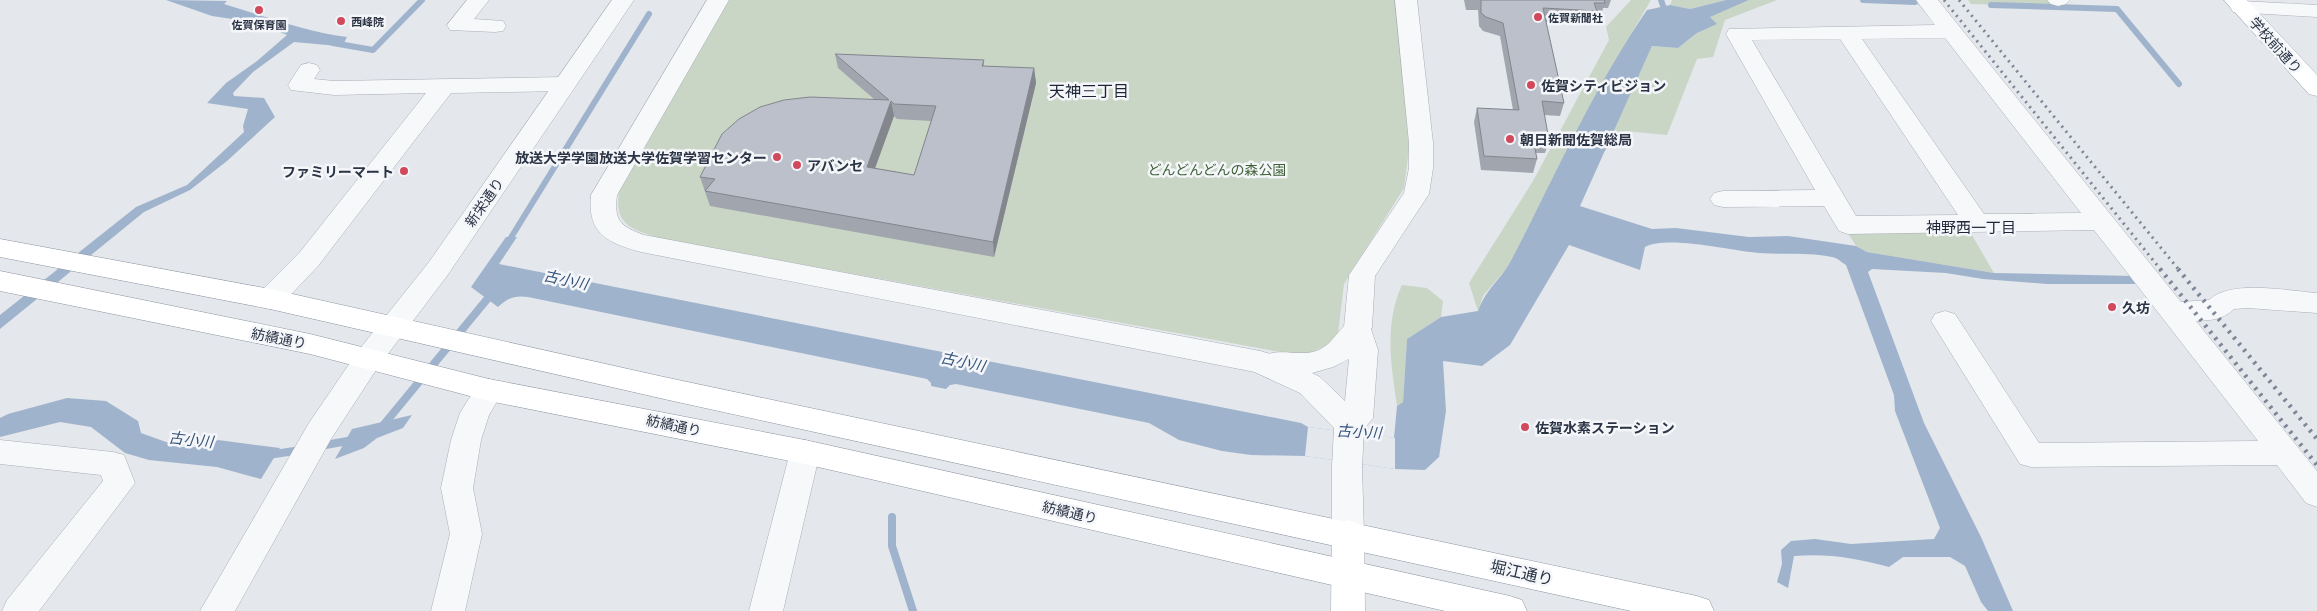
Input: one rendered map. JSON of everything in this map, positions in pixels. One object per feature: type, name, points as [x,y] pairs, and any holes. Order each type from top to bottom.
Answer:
[{"type":"main road","name":"学校前通り","points":[[2238,3],[2317,90]]},
{"type":"main road","points":[[0,248],[270,299],[480,348],[1348,534],[1348,611]]},
{"type":"main road","name":"紡績通り","points":[[0,282],[310,344],[489,390],[805,452],[1347,574]]},
{"type":"main road","name":"堀江通り","points":[[1348,534],[1697,611]]},
{"type":"main road","points":[[1347,574],[1510,611]]},
{"type":"street","points":[[478,0],[458,25],[495,26]]},
{"type":"street","name":"新栄通り","points":[[217,611],[320,431],[405,330],[438,269],[623,0]]},
{"type":"street","points":[[699,32],[707,0]]},
{"type":"street","points":[[718,0],[604,195],[601,210],[605,224],[613,232],[641,244],[1260,362],[1295,365],[1320,360],[1338,352],[1358,327]]},
{"type":"street","points":[[1349,424],[1358,418],[1364,350],[1358,327],[1362,275],[1416,194],[1421,168],[1421,144],[1406,0]]},
{"type":"street","points":[[1927,0],[2317,494]]},
{"type":"street","points":[[2238,3],[2317,11]]},
{"type":"street","points":[[1952,31],[1736,34],[1848,225],[2102,221]]},
{"type":"street","points":[[1846,32],[1977,223]]},
{"type":"street","points":[[309,70],[299,85],[334,88],[565,84]]},
{"type":"street","points":[[270,299],[309,259],[396,145],[445,85]]},
{"type":"street","points":[[1722,199],[1832,198]]},
{"type":"street","points":[[2173,312],[2216,310],[2226,300],[2248,298],[2317,303]]},
{"type":"street","points":[[1945,321],[2031,455],[2284,453]]},
{"type":"street","points":[[1260,362],[1310,385],[1349,424],[1347,467],[1348,534]]},
{"type":"street","points":[[448,611],[466,534],[457,488],[475,413],[489,390]]},
{"type":"street","points":[[0,452],[113,464],[119,483],[19,611]]},
{"type":"street","points":[[766,611],[805,452]]},
{"type":"green space","name":"どんどんどんの森公園","points":[[727,0],[1396,0],[1410,141],[1404,188],[1344,284],[1337,341],[1302,356],[659,238],[640,232],[627,224],[622,218],[618,202],[619,191]]},
{"type":"green space","points":[[1631,0],[1651,0],[1602,83],[1510,264],[1483,296],[1478,311],[1469,283],[1533,181],[1609,40],[1606,27]]},
{"type":"green space","points":[[1672,0],[1726,0],[1690,9],[1670,5]]},
{"type":"green space","points":[[1749,0],[1777,0],[1725,20],[1713,57],[1697,59],[1667,135],[1624,131],[1603,153],[1652,46],[1678,48],[1697,33],[1716,24],[1709,17]]},
{"type":"green space","points":[[1968,0],[2055,0],[2060,6],[1971,4]]},
{"type":"green space","points":[[1969,230],[1994,273],[1867,252],[1856,246],[1848,233]]},
{"type":"green space","points":[[1402,285],[1427,288],[1443,301],[1441,317],[1407,339],[1403,402],[1397,406],[1390,345],[1396,300]]},
{"type":"water","points":[[166,0],[227,1],[224,4],[285,23],[331,35],[347,37],[344,43],[338,46],[294,42],[253,72],[233,93],[234,96],[264,98],[275,117],[227,161],[190,190],[144,212],[0,329],[0,315],[136,207],[187,185],[244,132],[243,126],[248,109],[207,103],[226,83],[257,61],[287,35],[259,23],[212,16]]},
{"type":"water","points":[[1726,0],[1749,0],[1710,17],[1717,24],[1697,33],[1678,48],[1652,46],[1580,206],[1652,229],[1676,228],[1749,237],[1788,236],[1856,246],[1867,252],[1994,273],[2133,276],[2138,284],[2047,284],[1983,279],[1946,273],[1872,269],[1868,272],[1924,423],[1981,537],[2013,611],[1988,611],[1981,602],[1965,566],[1950,557],[1903,557],[1889,567],[1841,557],[1818,555],[1794,556],[1788,588],[1777,582],[1782,564],[1781,550],[1791,541],[1815,539],[1851,544],[1934,539],[1940,528],[1895,411],[1894,395],[1846,265],[1832,257],[1759,253],[1684,243],[1669,243],[1645,247],[1640,270],[1569,245],[1510,345],[1482,366],[1443,361],[1446,411],[1439,457],[1425,470],[1395,469],[1305,456],[1251,455],[1222,451],[1179,440],[1149,423],[956,384],[950,385],[946,389],[931,386],[927,379],[528,297],[519,296],[512,298],[498,307],[471,287],[506,237],[517,237],[499,264],[1301,423],[1308,427],[1394,438],[1397,406],[1403,402],[1407,339],[1441,317],[1478,311],[1485,296],[1509,264],[1576,131],[1610,69],[1647,10],[1670,5],[1690,9]]},
{"type":"water","points":[[67,398],[106,401],[138,421],[141,433],[180,447],[203,447],[218,440],[280,448],[261,479],[217,467],[149,460],[125,453],[91,427],[60,422],[0,437],[0,418],[8,414]]},
{"type":"water","points":[[412,415],[403,428],[377,438],[364,448],[335,459],[352,429]]},
{"type":"pier","points":[[1308,427],[1395,438],[1395,469],[1305,456]]},
{"type":"building","points":[[1481,0],[1604,0],[1605,3],[1594,3],[1597,11],[1543,8],[1564,103],[1542,101],[1549,140],[1533,139],[1537,159],[1484,156],[1477,108],[1519,110],[1503,23],[1486,17],[1481,13]]},
{"type":"building","name":"アバンセ","points":[[835,54],[984,60],[982,66],[1034,68],[993,242],[705,191],[715,179],[700,177],[722,134],[739,119],[760,107],[784,100],[810,97],[889,100]],"holes":[[[891,101],[894,104],[936,106],[914,175],[867,167]]]},
{"type":"waterway","points":[[333,43],[373,50],[422,0]]},
{"type":"waterway","points":[[1661,0],[1666,14]]},
{"type":"waterway","points":[[1863,0],[1915,2]]},
{"type":"waterway","points":[[1991,5],[2117,9],[2179,84]]},
{"type":"waterway","points":[[507,244],[649,14]]},
{"type":"waterway","name":"古小川","points":[[381,428],[493,292]]},
{"type":"waterway","name":"古小川","points":[[320,446],[353,440]]},
{"type":"waterway","name":"古小川","points":[[268,455],[301,450]]},
{"type":"waterway","points":[[892,517],[892,546],[913,611]]},
{"type":"railway","points":[[1944,0],[2161,270]]},
{"type":"railway","points":[[1959,0],[2179,270]]},
{"type":"railway","points":[[2160,269],[2317,465]]},
{"type":"railway","points":[[2178,269],[2317,439]]},
{"type":"place","name":"佐賀保育園","points":[[259,10]]},
{"type":"place","name":"佐賀新聞社","points":[[1538,17]]},
{"type":"place","name":"西峰院","points":[[341,21]]},
{"type":"place","name":"佐賀シティビジョン","points":[[1531,85]]},
{"type":"place","name":"朝日新聞佐賀総局","points":[[1510,139]]},
{"type":"place","name":"放送大学学園放送大学佐賀学習センター","points":[[777,157]]},
{"type":"place","name":"アバンセ","points":[[797,165]]},
{"type":"place","name":"ファミリーマート","points":[[404,171]]},
{"type":"place","name":"久坊","points":[[2112,307]]},
{"type":"place","name":"佐賀水素ステーション","points":[[1525,427]]},
{"type":"district","name":"天神三丁目","points":[[1089,90]]},
{"type":"district","name":"神野西一丁目","points":[[1971,227]]}]
